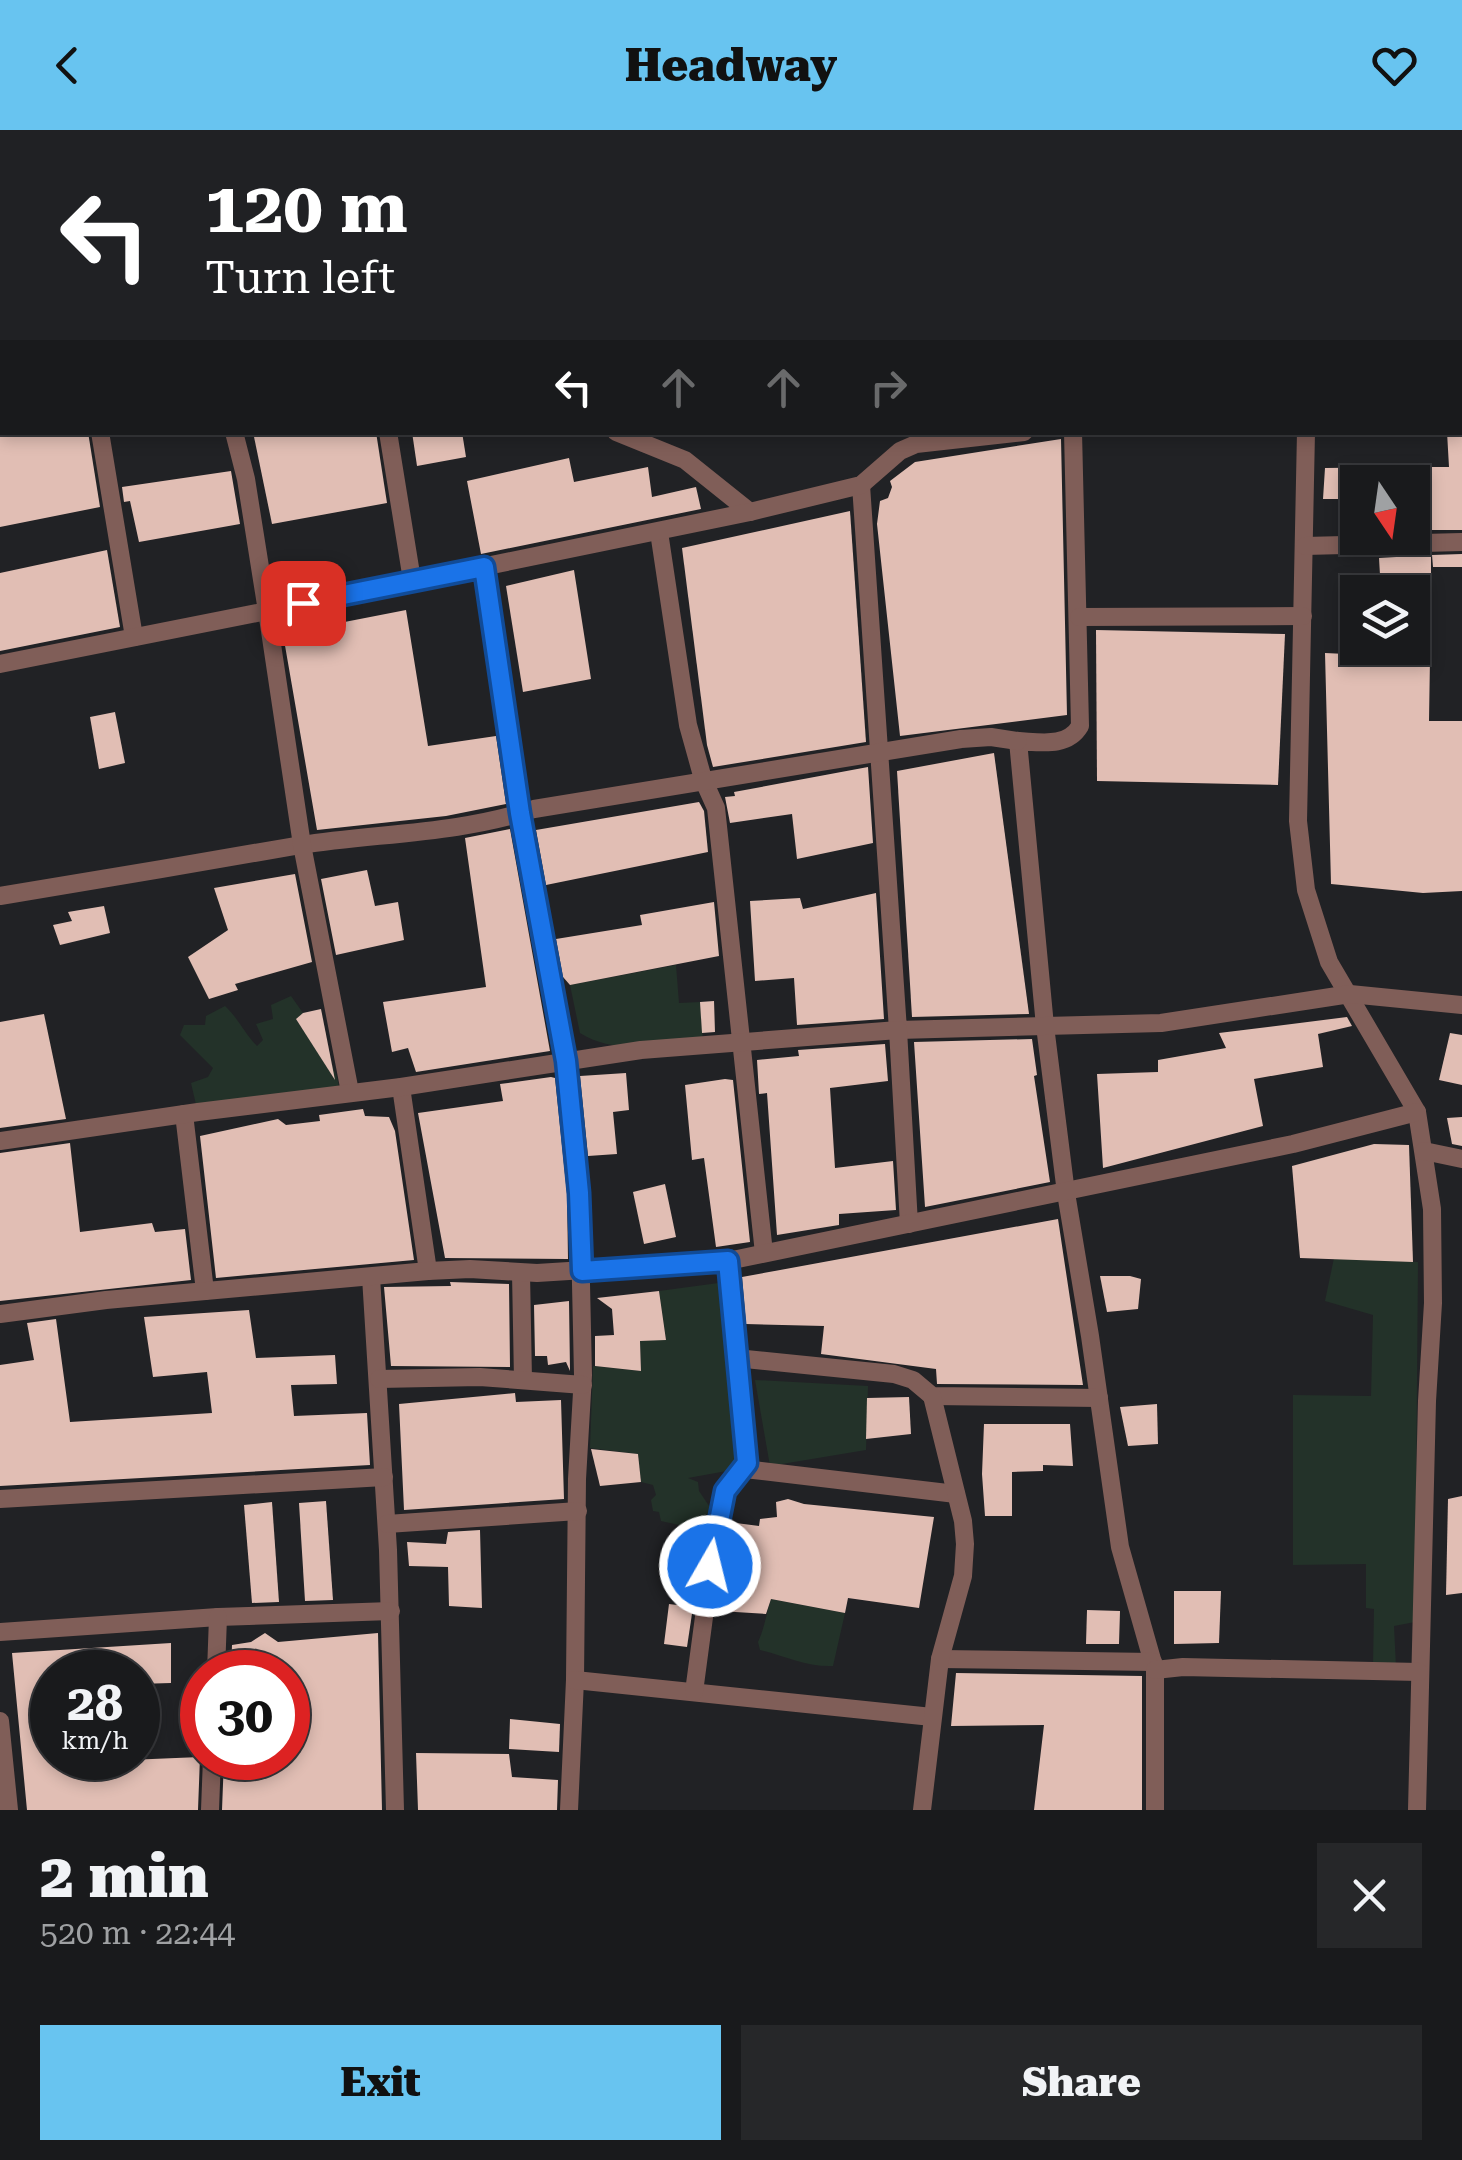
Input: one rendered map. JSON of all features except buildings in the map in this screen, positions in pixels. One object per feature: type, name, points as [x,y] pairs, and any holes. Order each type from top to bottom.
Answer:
[{"type":"street","points":[[100,435],[134,637]]},
{"type":"street","points":[[235,435],[246,480],[302,845],[350,1092]]},
{"type":"street","points":[[388,435],[412,580]]},
{"type":"street","points":[[623,435],[685,460],[750,512]]},
{"type":"street","points":[[0,664],[750,512],[862,485],[900,451],[916,444],[997,435]]},
{"type":"street","points":[[0,896],[302,845],[490,823],[520,813],[703,779],[879,751],[987,737],[1063,740],[1074,735],[1080,726],[1073,435]]},
{"type":"street","points":[[1306,435],[1298,821],[1306,890],[1329,962],[1417,1112],[1432,1209],[1433,1303],[1417,1810]]},
{"type":"street","points":[[862,485],[909,1224]]},
{"type":"street","points":[[659,532],[688,725],[703,779],[716,808],[764,1253]]},
{"type":"street","points":[[1305,546],[1462,542]]},
{"type":"street","points":[[484,567],[520,813],[566,1061],[579,1193],[583,1385],[569,1810]]},
{"type":"street","points":[[1079,618],[1303,616]]},
{"type":"street","points":[[1018,741],[1066,1193],[1125,1573],[1154,1666],[1155,1810]]},
{"type":"street","points":[[0,1140],[742,1040],[898,1030],[1162,1023],[1350,994],[1462,1005]]},
{"type":"street","points":[[402,1087],[428,1271]]},
{"type":"street","points":[[0,1314],[428,1271],[582,1271],[728,1261],[1293,1144],[1417,1112]]},
{"type":"street","points":[[184,1114],[205,1291]]},
{"type":"street","points":[[1424,1151],[1462,1159]]},
{"type":"street","points":[[694,1692],[718,1512],[725,1491],[745,1469],[747,1458],[728,1261]]},
{"type":"street","points":[[521,1273],[523,1380]]},
{"type":"street","points":[[371,1277],[391,1611],[395,1810]]},
{"type":"street","points":[[736,1358],[894,1374],[914,1380],[932,1396],[963,1521],[963,1576],[940,1659],[922,1810]]},
{"type":"street","points":[[378,1379],[438,1377],[583,1385]]},
{"type":"street","points":[[932,1396],[1099,1398]]},
{"type":"street","points":[[745,1469],[956,1494]]},
{"type":"street","points":[[0,1499],[384,1477]]},
{"type":"street","points":[[387,1524],[578,1510]]},
{"type":"street","points":[[0,1632],[218,1617],[391,1611]]},
{"type":"street","points":[[217,1650],[218,1617]]},
{"type":"street","points":[[940,1659],[1419,1672]]},
{"type":"street","points":[[575,1680],[932,1717]]},
{"type":"street","points":[[0,1721],[8,1810]]},
{"type":"street","points":[[210,1810],[211,1780]]},
{"type":"green space","points":[[676,965],[679,1003],[700,1002],[703,1041],[624,1046],[580,1033],[570,985]]},
{"type":"green space","points":[[291,996],[303,1013],[296,1019],[334,1069],[339,1089],[197,1109],[191,1083],[208,1077],[213,1068],[180,1035],[184,1025],[205,1025],[206,1016],[225,1006],[257,1046],[263,1040],[256,1024],[273,1019],[271,1005]]},
{"type":"green space","points":[[1334,1258],[1418,1262],[1415,1622],[1394,1626],[1396,1667],[1373,1665],[1374,1609],[1366,1608],[1366,1564],[1293,1565],[1293,1395],[1371,1396],[1373,1315],[1325,1301]]},
{"type":"green space","points":[[726,1282],[743,1468],[688,1478],[698,1482],[699,1491],[711,1509],[699,1523],[679,1525],[661,1521],[659,1512],[653,1511],[653,1485],[641,1482],[638,1454],[590,1448],[593,1366],[641,1371],[640,1341],[666,1339],[659,1291]]},
{"type":"green space","points":[[755,1380],[868,1386],[866,1450],[770,1466]]},
{"type":"green space","points":[[771,1599],[845,1613],[833,1666],[805,1663],[760,1650],[758,1642]]},
{"type":"route","points":[[303,603],[484,567],[520,813],[566,1061],[582,1271],[728,1261],[747,1463],[725,1491],[710,1566]]}]
